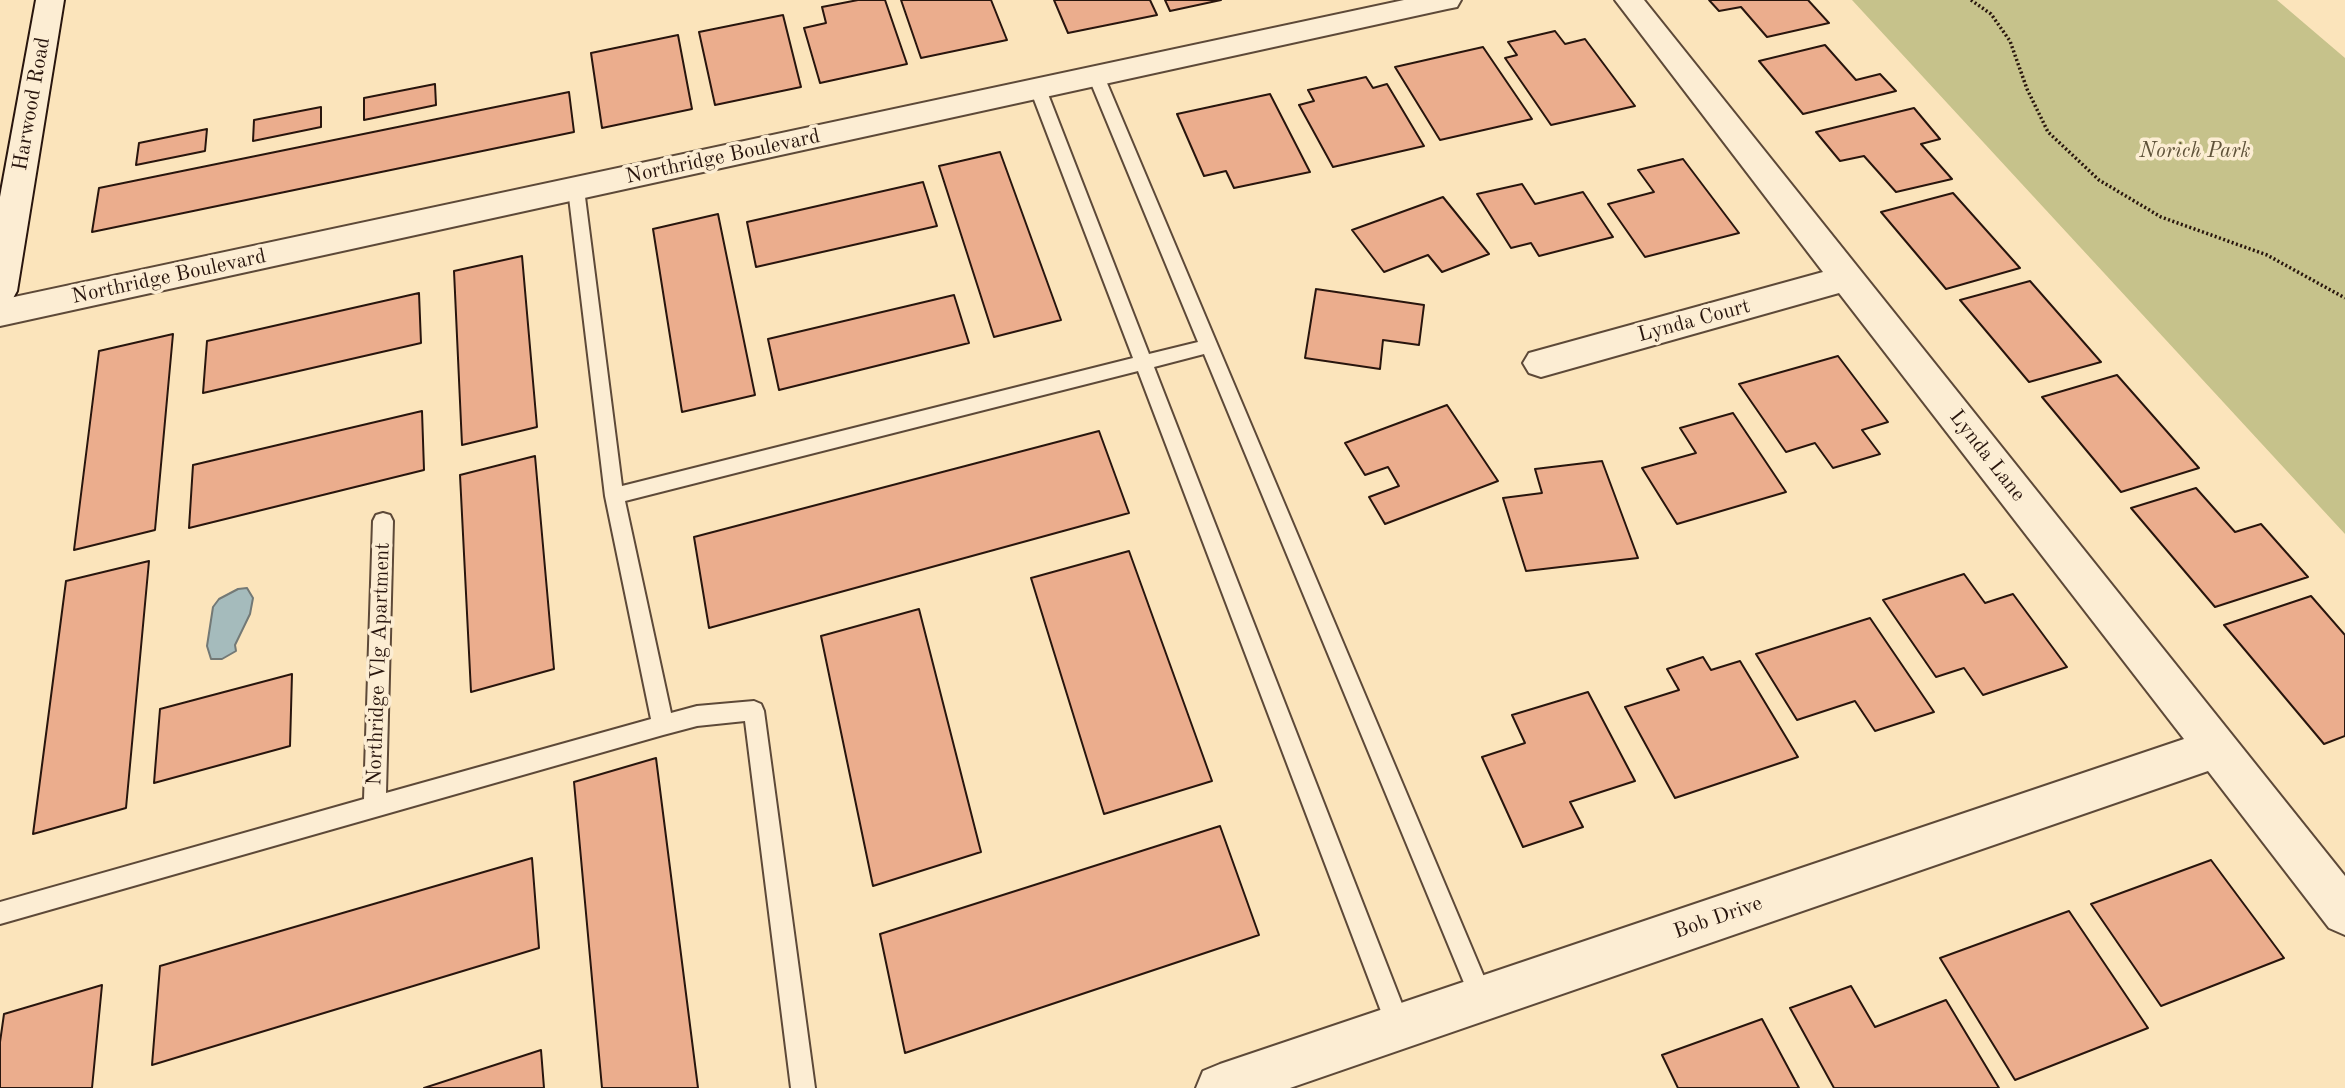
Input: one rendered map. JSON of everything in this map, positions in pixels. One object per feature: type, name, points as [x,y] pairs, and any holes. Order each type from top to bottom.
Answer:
[{"type":"street","name":"Harwood Road","points":[[0,291],[50,0]]},
{"type":"street","name":"Northridge Boulevard","points":[[0,313],[1447,0]]},
{"type":"street","name":"Lynda Lane","points":[[1629,0],[2345,912]]},
{"type":"street","name":"Lynda Court","points":[[1541,363],[1847,278]]},
{"type":"street","name":"Bob Drive","points":[[1220,1088],[2216,748]]},
{"type":"lane","points":[[1096,76],[1482,999]]},
{"type":"lane","points":[[1038,89],[1399,1027]]},
{"type":"lane","points":[[576,189],[614,496],[663,725]]},
{"type":"lane","points":[[614,496],[1209,346]]},
{"type":"lane","name":"Northridge Vlg Apartment","points":[[375,807],[383,521]]},
{"type":"lane","points":[[0,913],[696,716],[754,711],[803,1088]]},
{"type":"path","points":[[1971,0],[1992,14],[2010,41],[2027,89],[2048,132],[2099,180],[2161,217],[2267,255],[2345,298]]},
{"type":"green space","name":"Norich Park","points":[[1852,0],[2277,0],[2345,58],[2345,534]]},
{"type":"shaded area","points":[[247,588],[253,598],[250,614],[235,645],[236,651],[222,659],[211,659],[207,646],[213,607],[219,599],[238,589]]},
{"type":"building","points":[[858,0],[885,0],[907,64],[820,83],[804,28],[826,23],[822,7]]},
{"type":"building","points":[[901,0],[991,0],[1007,40],[921,58]]},
{"type":"building","points":[[1054,0],[1150,0],[1157,15],[1068,33]]},
{"type":"building","points":[[1165,0],[1221,0],[1170,11]]},
{"type":"building","points":[[1709,0],[1808,0],[1829,23],[1767,37],[1741,7],[1719,11]]},
{"type":"building","points":[[783,15],[801,87],[715,105],[699,32]]},
{"type":"building","points":[[1555,31],[1565,44],[1585,39],[1635,106],[1551,125],[1505,58],[1517,55],[1508,42]]},
{"type":"building","points":[[678,35],[692,109],[602,128],[591,53]]},
{"type":"building","points":[[1825,45],[1856,80],[1880,74],[1896,91],[1803,114],[1759,61]]},
{"type":"building","points":[[1483,47],[1532,119],[1440,140],[1395,67]]},
{"type":"building","points":[[1366,77],[1373,88],[1387,84],[1424,146],[1333,167],[1299,105],[1314,101],[1308,90]]},
{"type":"building","points":[[435,84],[436,105],[364,120],[364,98]]},
{"type":"building","points":[[569,92],[574,132],[92,232],[99,188]]},
{"type":"building","points":[[1270,94],[1310,172],[1234,188],[1226,171],[1204,176],[1177,114]]},
{"type":"building","points":[[321,107],[321,127],[253,141],[254,120]]},
{"type":"building","points":[[1914,108],[1940,139],[1921,144],[1952,179],[1896,192],[1864,156],[1840,161],[1816,132]]},
{"type":"building","points":[[207,129],[205,151],[136,165],[139,143]]},
{"type":"building","points":[[1000,152],[1061,320],[994,337],[939,166]]},
{"type":"building","points":[[1683,159],[1739,233],[1645,257],[1608,204],[1654,192],[1638,170]]},
{"type":"building","points":[[923,182],[937,226],[756,267],[747,222]]},
{"type":"building","points":[[1522,184],[1535,204],[1583,192],[1613,237],[1539,256],[1531,243],[1511,248],[1477,194]]},
{"type":"building","points":[[1953,193],[2020,268],[1946,289],[1881,212]]},
{"type":"building","points":[[1443,197],[1489,254],[1442,272],[1428,255],[1384,272],[1352,230]]},
{"type":"building","points":[[718,214],[755,395],[682,412],[653,229]]},
{"type":"building","points":[[522,256],[537,427],[462,445],[454,271]]},
{"type":"building","points":[[2030,281],[2101,362],[2029,382],[1960,300]]},
{"type":"building","points":[[1316,289],[1424,305],[1419,345],[1383,340],[1380,369],[1305,358]]},
{"type":"building","points":[[419,293],[421,343],[203,393],[207,341]]},
{"type":"building","points":[[954,295],[969,343],[779,390],[768,339]]},
{"type":"building","points":[[173,334],[155,530],[74,550],[99,351]]},
{"type":"building","points":[[1838,356],[1888,422],[1862,430],[1880,454],[1833,468],[1815,443],[1786,452],[1739,384]]},
{"type":"building","points":[[2117,375],[2199,468],[2121,492],[2042,397]]},
{"type":"building","points":[[1447,405],[1498,481],[1385,524],[1369,497],[1399,486],[1388,467],[1365,475],[1345,443]]},
{"type":"building","points":[[422,411],[424,470],[189,528],[193,465]]},
{"type":"building","points":[[1733,413],[1786,492],[1677,524],[1642,468],[1696,453],[1680,428]]},
{"type":"building","points":[[1099,431],[1129,513],[709,628],[694,537]]},
{"type":"building","points":[[535,456],[554,669],[471,692],[460,475]]},
{"type":"building","points":[[1602,461],[1638,558],[1526,571],[1503,498],[1542,493],[1535,469]]},
{"type":"building","points":[[2196,488],[2235,532],[2261,524],[2308,577],[2215,607],[2131,508]]},
{"type":"building","points":[[1129,551],[1212,781],[1104,814],[1031,578]]},
{"type":"building","points":[[149,561],[126,808],[33,834],[66,581]]},
{"type":"building","points":[[1964,574],[1985,603],[2013,594],[2067,667],[1983,695],[1964,668],[1936,677],[1883,600]]},
{"type":"building","points":[[2311,596],[2345,635],[2345,736],[2324,744],[2224,625]]},
{"type":"building","points":[[919,609],[981,852],[873,886],[821,636]]},
{"type":"building","points":[[1870,618],[1934,712],[1875,731],[1855,701],[1797,720],[1756,654]]},
{"type":"building","points":[[1703,657],[1711,670],[1740,661],[1798,757],[1675,798],[1625,707],[1679,690],[1667,669]]},
{"type":"building","points":[[292,674],[290,746],[154,783],[160,709]]},
{"type":"building","points":[[1588,692],[1635,781],[1570,802],[1583,827],[1523,847],[1482,757],[1525,743],[1512,715]]},
{"type":"building","points":[[656,758],[698,1088],[602,1088],[574,782]]},
{"type":"building","points":[[1220,826],[1259,935],[905,1053],[880,934]]},
{"type":"building","points":[[532,858],[539,948],[152,1065],[160,966]]},
{"type":"building","points":[[2211,860],[2284,958],[2161,1006],[2091,904]]},
{"type":"building","points":[[2069,911],[2148,1028],[2015,1080],[1940,958]]},
{"type":"building","points":[[102,985],[92,1088],[0,1088],[0,1042],[4,1014]]},
{"type":"building","points":[[1851,986],[1875,1027],[1946,1000],[1999,1088],[1834,1088],[1790,1008]]},
{"type":"building","points":[[1762,1019],[1799,1088],[1678,1088],[1662,1055]]},
{"type":"building","points":[[541,1050],[544,1088],[424,1088]]}]
